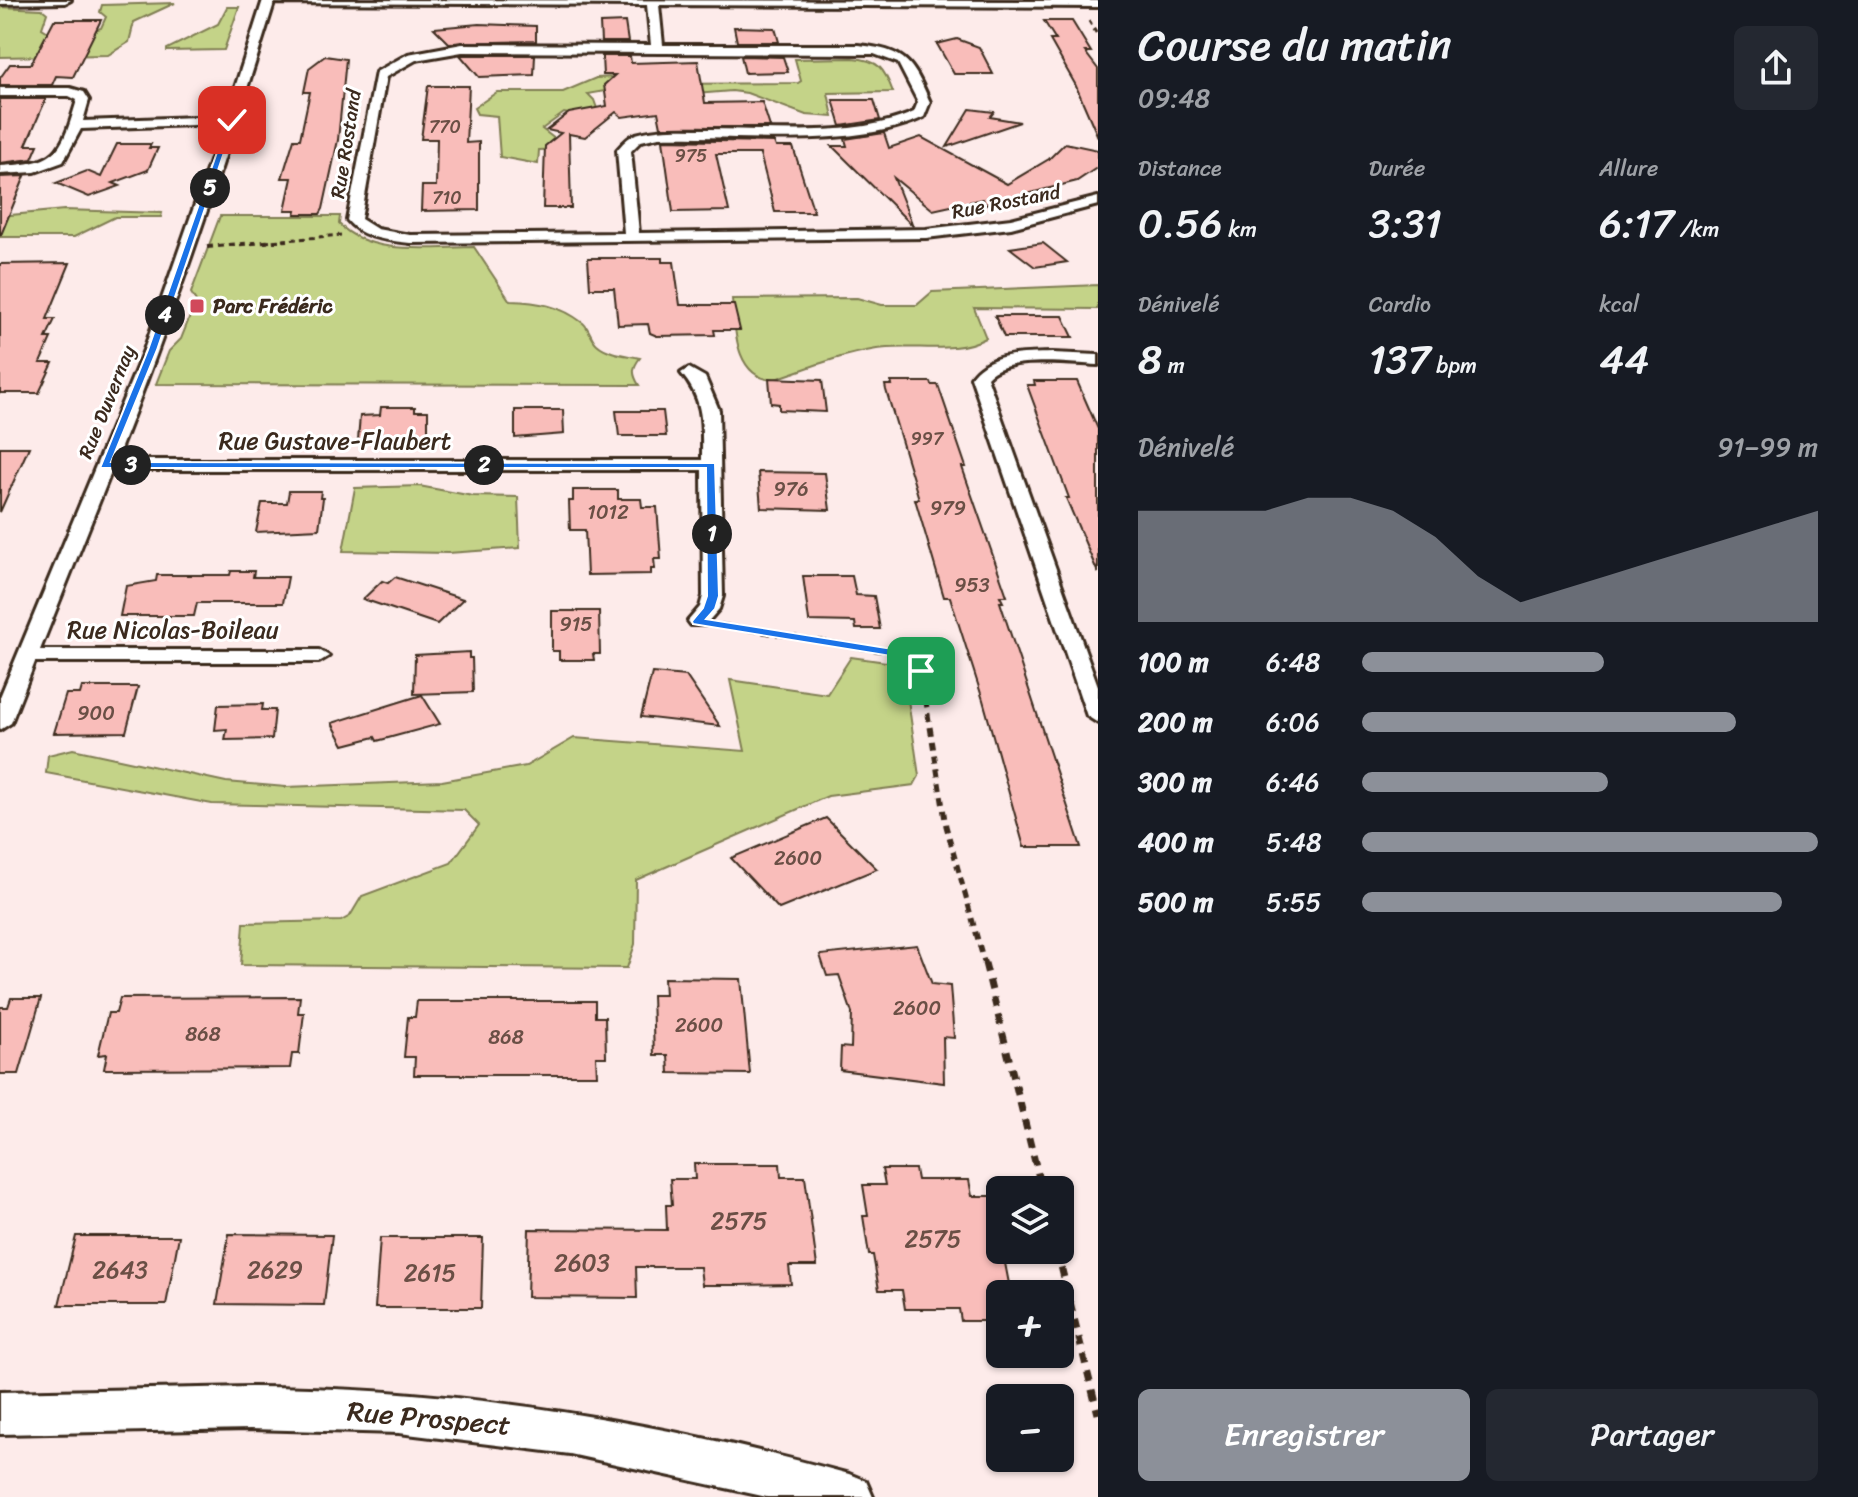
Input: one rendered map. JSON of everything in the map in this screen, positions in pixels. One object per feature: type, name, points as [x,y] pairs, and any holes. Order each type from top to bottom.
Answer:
[{"type":"street","points":[[0,1],[65,0]]},
{"type":"street","points":[[271,0],[1097,6]]},
{"type":"street","name":"Rue Duvernay","points":[[0,723],[152,350],[271,0]]},
{"type":"street","points":[[653,3],[657,49]]},
{"type":"street","name":"Rue Rostand","points":[[632,238],[624,150],[636,138],[674,132],[869,130],[913,119],[924,102],[908,64],[885,52],[858,49],[462,48],[425,53],[392,65],[376,82],[354,220],[360,228],[410,239],[632,238],[953,233],[1024,223],[1098,201]]},
{"type":"street","points":[[0,92],[57,91],[80,95],[83,100],[75,128],[63,153],[48,165],[0,170]]},
{"type":"street","points":[[75,128],[230,126]]},
{"type":"street","points":[[1098,360],[1008,360],[991,363],[982,369],[979,377],[1098,716]]},
{"type":"street","points":[[689,373],[699,381],[710,410],[713,596],[709,609],[698,621]]},
{"type":"street","name":"Rue Gustave-Flaubert","points":[[104,465],[711,465]]},
{"type":"street","name":"Rue Nicolas-Boileau","points":[[27,656],[319,656]]},
{"type":"street","name":"Rue Prospect","points":[[0,1413],[318,1409],[397,1412],[561,1431],[635,1444],[721,1461],[849,1497]]},
{"type":"path","points":[[188,249],[370,231]]},
{"type":"path","points":[[698,621],[901,654],[914,661],[921,671],[936,750],[941,806],[957,875],[973,916],[1038,1176]]},
{"type":"path","points":[[1060,1264],[1098,1414]]},
{"type":"green space","points":[[175,3],[134,22],[129,42],[108,55],[0,57],[0,7],[42,9],[47,13],[42,28],[63,41],[101,28],[106,17],[100,12],[102,5]]},
{"type":"green space","points":[[227,7],[239,7],[224,50],[167,51],[218,24]]},
{"type":"green space","points":[[852,58],[869,61],[879,67],[893,92],[828,93],[833,117],[806,115],[747,93],[732,91],[683,95],[622,88],[588,94],[594,100],[600,117],[594,119],[564,113],[542,129],[568,149],[539,150],[538,164],[500,157],[497,116],[477,114],[474,108],[497,92],[563,92],[596,78],[653,75],[656,84],[798,83],[801,81],[795,59]]},
{"type":"green space","points":[[64,210],[162,213],[161,217],[115,217],[74,237],[0,237],[0,216]]},
{"type":"green space","points":[[220,216],[340,216],[339,224],[352,234],[385,246],[474,247],[510,301],[557,308],[583,323],[601,347],[640,358],[634,371],[639,385],[156,384],[169,351],[181,339],[196,301],[191,293]]},
{"type":"green space","points":[[1098,285],[1098,309],[974,308],[986,338],[974,343],[872,350],[772,380],[759,377],[743,360],[736,336],[732,299],[857,298],[882,305],[917,305],[932,292]]},
{"type":"green space","points":[[419,486],[473,496],[518,497],[520,548],[448,553],[343,551],[355,488]]},
{"type":"green space","points":[[851,657],[893,663],[904,672],[919,776],[914,785],[828,796],[636,880],[635,944],[627,968],[241,965],[244,923],[341,921],[350,916],[362,896],[451,863],[479,825],[464,810],[212,804],[46,773],[48,755],[73,749],[226,782],[286,787],[442,781],[526,766],[574,738],[745,751],[730,680],[827,694]]},
{"type":"building","points":[[54,20],[101,20],[73,77],[56,76],[52,85],[0,85],[0,78],[10,64],[31,64]]},
{"type":"building","points":[[1044,21],[1072,21],[1091,52],[1085,52],[1098,69],[1098,137],[1075,84],[1050,40],[1056,40]]},
{"type":"building","points":[[625,22],[628,42],[601,42],[600,23]]},
{"type":"building","points":[[479,24],[536,26],[536,41],[449,43],[434,28]]},
{"type":"building","points":[[734,27],[775,28],[779,42],[737,42]]},
{"type":"building","points":[[957,39],[979,47],[993,74],[954,74],[937,44]]},
{"type":"building","points":[[460,55],[535,55],[534,75],[479,77]]},
{"type":"building","points":[[325,56],[346,59],[338,140],[323,209],[320,214],[295,214],[296,210],[285,210],[292,178],[282,178],[294,139],[300,139],[310,92],[304,92],[309,68]]},
{"type":"building","points":[[602,56],[630,56],[631,63],[698,61],[705,103],[762,102],[770,127],[661,127],[658,112],[622,117],[616,112],[585,137],[569,134],[571,208],[543,208],[545,146],[561,133],[547,130],[569,113],[607,106],[604,85],[615,75],[603,75]]},
{"type":"building","points":[[741,56],[783,57],[788,72],[745,73]]},
{"type":"building","points":[[428,86],[469,86],[466,143],[479,142],[479,210],[421,211],[422,186],[436,186],[437,139],[421,139]]},
{"type":"building","points":[[0,99],[46,99],[26,145],[38,145],[32,159],[0,163]]},
{"type":"building","points":[[833,100],[874,100],[880,120],[841,126]]},
{"type":"building","points":[[970,109],[994,112],[990,117],[1020,122],[947,147]]},
{"type":"building","points":[[884,133],[889,148],[921,137],[1007,184],[1049,159],[1065,143],[1098,150],[1098,167],[1077,181],[1019,196],[1015,204],[1003,200],[985,204],[983,199],[933,210],[894,178],[913,226],[832,146],[847,146],[845,139]]},
{"type":"building","points":[[663,140],[774,142],[776,147],[793,147],[814,212],[775,212],[760,154],[716,154],[729,211],[673,212]]},
{"type":"building","points":[[117,144],[151,144],[149,148],[158,148],[148,170],[113,183],[120,186],[89,197],[56,183],[87,171],[101,177]]},
{"type":"building","points":[[25,176],[1,235],[0,235],[0,177]]},
{"type":"building","points":[[1043,243],[1067,262],[1035,267],[1010,248]]},
{"type":"building","points":[[588,258],[662,258],[662,262],[674,262],[680,305],[734,305],[740,330],[714,330],[715,335],[657,336],[650,333],[648,324],[618,325],[614,288],[590,288]]},
{"type":"building","points":[[70,263],[47,319],[55,319],[40,363],[53,363],[39,393],[0,393],[0,264]]},
{"type":"building","points":[[995,316],[1063,316],[1073,337],[1004,337]]},
{"type":"building","points":[[769,378],[822,380],[826,412],[779,410],[779,404],[771,403]]},
{"type":"building","points":[[1034,381],[1077,381],[1098,429],[1098,573],[1066,498],[1069,498],[1027,385],[1035,385]]},
{"type":"building","points":[[891,382],[931,382],[938,385],[966,467],[962,467],[1007,596],[1000,596],[1003,602],[1000,602],[1081,847],[1024,847],[983,700],[950,597],[944,597],[915,499],[919,499],[886,390],[885,385],[892,385]]},
{"type":"building","points":[[381,407],[415,407],[415,411],[428,411],[428,439],[358,440],[360,416],[380,415]]},
{"type":"building","points":[[515,410],[563,410],[564,434],[515,438]]},
{"type":"building","points":[[616,411],[663,411],[666,436],[619,436]]},
{"type":"building","points":[[0,447],[29,447],[0,512]]},
{"type":"building","points":[[758,472],[825,473],[830,510],[761,508]]},
{"type":"building","points":[[573,490],[618,490],[618,499],[641,499],[642,507],[657,507],[661,559],[654,559],[655,569],[651,569],[651,574],[587,575],[585,530],[570,530],[569,501],[573,501]]},
{"type":"building","points":[[289,491],[321,491],[319,529],[256,532],[262,503],[287,503]]},
{"type":"building","points":[[231,571],[254,571],[253,577],[288,577],[283,603],[197,603],[194,616],[120,616],[126,586],[156,581],[157,575],[230,575]]},
{"type":"building","points":[[803,576],[852,576],[856,595],[874,596],[880,629],[856,629],[855,622],[809,621]]},
{"type":"building","points":[[395,577],[463,599],[437,624],[363,599],[382,581],[388,583]]},
{"type":"building","points":[[552,611],[599,611],[600,654],[593,654],[594,660],[559,660],[559,651],[552,651]]},
{"type":"building","points":[[469,652],[473,692],[414,694],[415,655]]},
{"type":"building","points":[[652,673],[686,676],[720,726],[641,717]]},
{"type":"building","points":[[82,687],[138,687],[126,732],[54,733],[66,694],[80,694]]},
{"type":"building","points":[[422,695],[440,724],[377,741],[375,737],[344,745],[332,723]]},
{"type":"building","points":[[263,704],[262,710],[275,710],[272,739],[225,740],[227,729],[215,730],[218,705]]},
{"type":"building","points":[[826,818],[877,869],[779,909],[731,858]]},
{"type":"building","points":[[917,945],[932,984],[950,986],[954,1038],[943,1037],[944,1083],[840,1070],[841,1047],[851,1048],[852,1013],[839,975],[827,976],[820,955]]},
{"type":"building","points":[[664,978],[741,979],[750,1074],[669,1073],[668,1055],[654,1055],[652,995],[665,995]]},
{"type":"building","points":[[300,997],[298,1013],[304,1013],[299,1054],[292,1054],[290,1068],[104,1069],[107,1054],[98,1055],[108,1013],[116,1013],[120,998]]},
{"type":"building","points":[[11,998],[41,998],[19,1074],[0,1074],[0,1007],[8,1007]]},
{"type":"building","points":[[417,1001],[595,1001],[595,1017],[605,1017],[606,1057],[596,1057],[597,1075],[414,1075],[415,1057],[404,1057],[408,1017],[415,1017]]},
{"type":"building","points":[[694,1164],[780,1164],[781,1177],[805,1177],[817,1266],[789,1266],[791,1284],[738,1285],[702,1285],[700,1267],[636,1267],[637,1298],[527,1297],[529,1229],[667,1230],[666,1205],[672,1205],[670,1179],[695,1179]]},
{"type":"building","points":[[882,1169],[915,1169],[917,1180],[969,1180],[972,1196],[986,1196],[986,1264],[1005,1264],[1008,1280],[986,1280],[986,1321],[961,1321],[959,1309],[905,1309],[902,1290],[879,1290],[863,1216],[868,1216],[863,1185],[885,1185]]},
{"type":"building","points":[[229,1234],[332,1235],[324,1305],[217,1304]]},
{"type":"building","points":[[76,1236],[179,1236],[166,1305],[59,1305]]},
{"type":"building","points":[[380,1238],[483,1238],[481,1308],[375,1308]]},
{"type":"place","name":"Parc Frédéric","points":[[197,306]]},
{"type":"route","points":[[232,120],[152,350],[104,465],[711,465],[713,596],[709,609],[698,621],[901,654],[914,661],[921,671]]}]
